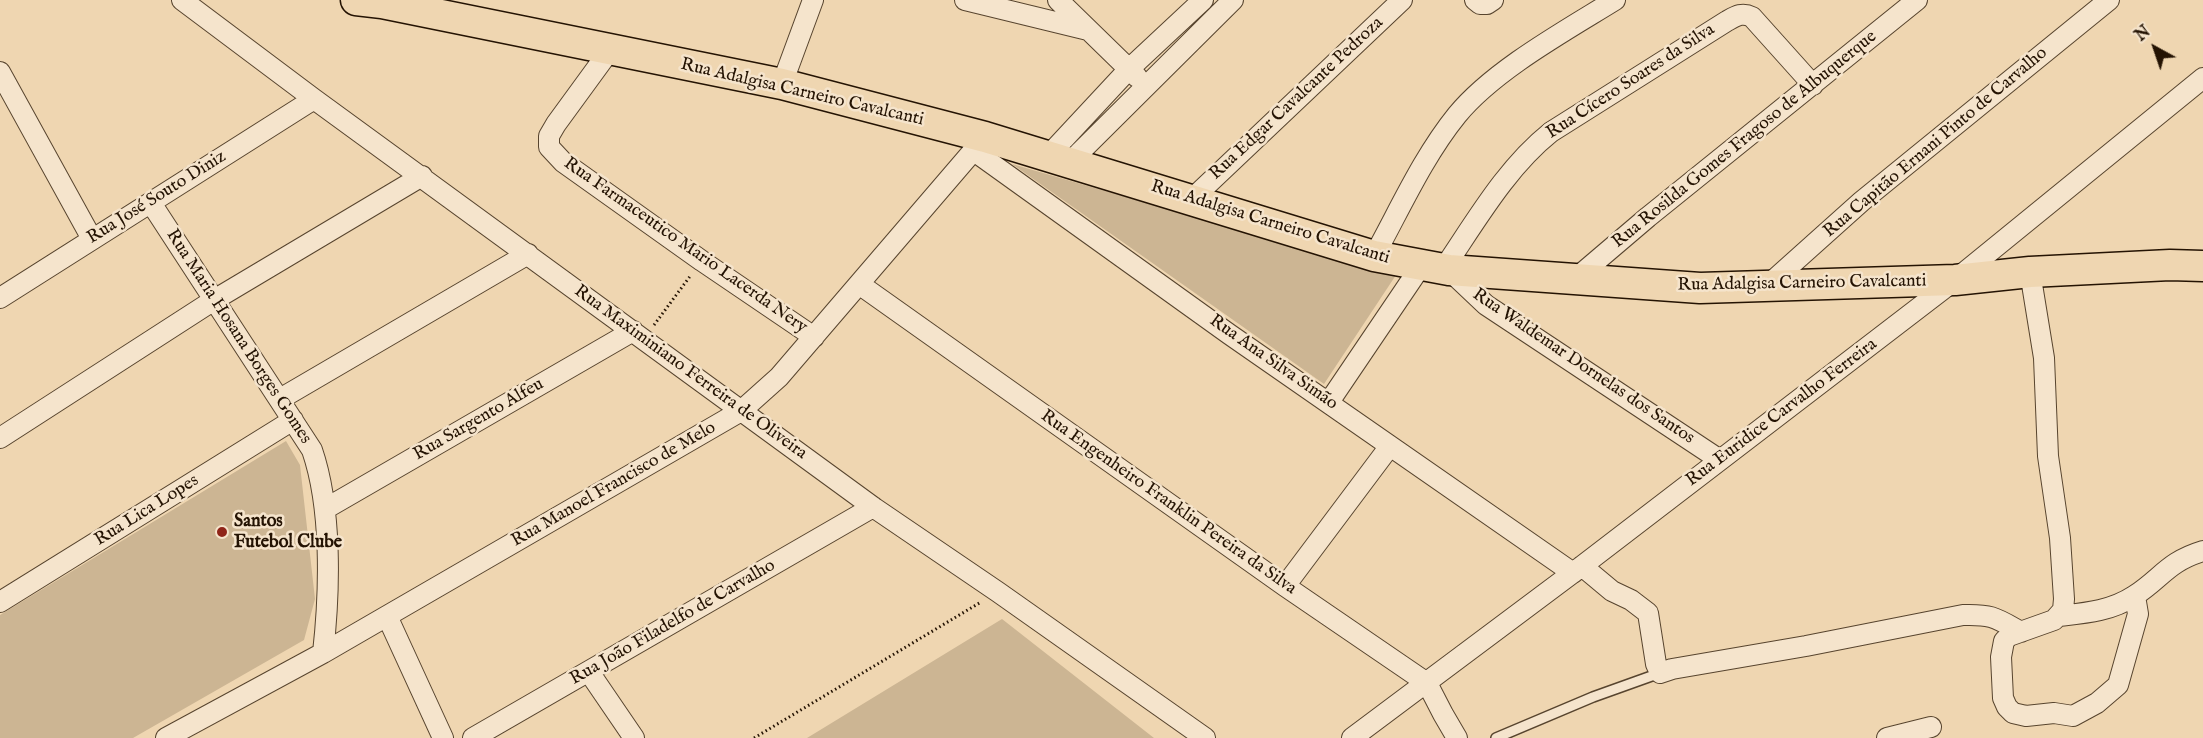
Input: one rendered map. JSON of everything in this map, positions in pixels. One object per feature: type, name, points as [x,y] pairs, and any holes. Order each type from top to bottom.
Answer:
[{"type":"main road","name":"Rua Adalgisa Carneiro Cavalcanti","points":[[375,1],[782,84],[980,144],[1059,159],[1374,256],[1438,268],[1700,288],[1765,288],[1955,280],[2030,272],[2170,265],[2203,266]]},
{"type":"street","name":"Rua Maximiniano Ferreira de Oliveira","points":[[182,0],[873,507],[1205,738]]},
{"type":"street","points":[[782,84],[813,0]]},
{"type":"street","points":[[965,0],[1088,30]]},
{"type":"street","points":[[1058,0],[1145,86]]},
{"type":"street","points":[[1059,159],[1129,69],[1203,0]]},
{"type":"street","points":[[1059,159],[1145,86],[1233,0]]},
{"type":"street","name":"Rua Edgar Cavalcante Pedroza","points":[[1192,199],[1402,0]]},
{"type":"street","points":[[1475,0],[1480,4],[1486,4],[1493,0]]},
{"type":"street","points":[[1374,256],[1430,153],[1458,114],[1484,88],[1525,57],[1615,0]]},
{"type":"street","name":"Rua Rosilda Gomes Fragoso de Albuquerque","points":[[1574,280],[1648,217],[1917,0]]},
{"type":"street","name":"Rua Capitão Ernani Pinto de Carvalho","points":[[1765,288],[1862,201],[2109,0]]},
{"type":"street","name":"Rua Cícero Soares da Silva","points":[[1329,402],[1535,145],[1551,132],[1739,15],[1746,14],[1752,17],[1813,85]]},
{"type":"street","name":"Rua Farmaceutico Mario Lacerda Nery","points":[[610,50],[555,124],[549,136],[549,147],[555,154],[702,261],[814,337]]},
{"type":"street","points":[[0,72],[92,239]]},
{"type":"street","name":"Rua Euridice Carvalho Ferreira","points":[[1352,738],[1955,280],[2203,78]]},
{"type":"street","name":"Rua José Souto Diniz","points":[[0,298],[314,99]]},
{"type":"street","name":"Rua Manoel Francisco de Melo","points":[[166,738],[323,653],[741,411],[779,377],[980,144]]},
{"type":"street","name":"Rua Ana Silva Simão","points":[[980,144],[1229,334],[1390,446],[1577,569],[1631,600],[1647,613],[1656,664],[1660,673]]},
{"type":"street","points":[[0,438],[214,300],[422,176]]},
{"type":"street","name":"Rua Maria Hosana Borges Gomes","points":[[151,202],[312,450],[318,468],[325,509],[328,610],[323,653]]},
{"type":"street","points":[[280,399],[528,254]]},
{"type":"street","name":"Rua Waldemar Dornelas dos Santos","points":[[1438,268],[1486,305],[1720,460]]},
{"type":"street","points":[[2030,272],[2044,358],[2048,456],[2063,575],[2064,599],[2059,616]]},
{"type":"street","name":"Rua Engenheiro Franklin Pereira da Silva","points":[[859,284],[1427,683],[1457,738]]},
{"type":"street","name":"Rua Sargento Alfeu","points":[[325,509],[638,335]]},
{"type":"street","name":"Rua Lica Lopes","points":[[0,602],[293,420]]},
{"type":"street","points":[[1286,586],[1390,446]]},
{"type":"street","name":"Rua João Filadelfo de Carvalho","points":[[472,738],[873,507]]},
{"type":"street","points":[[2135,596],[2138,614],[2118,685],[2097,703],[2073,716],[2054,713],[2026,716],[2013,713],[2007,707],[2003,698],[2002,648],[2009,636],[2044,625],[2059,616],[2104,610],[2135,596],[2184,556],[2203,551]]},
{"type":"street","points":[[1660,673],[1963,615],[1992,616],[2021,632]]},
{"type":"street","points":[[387,616],[443,738]]},
{"type":"street","points":[[589,672],[634,738]]},
{"type":"street","points":[[1887,738],[1931,727]]},
{"type":"lane","points":[[1496,738],[1593,697],[1660,673]]},
{"type":"path","points":[[638,335],[702,261]]},
{"type":"path","points":[[754,738],[998,592]]},
{"type":"shaded area","points":[[1012,164],[1396,275],[1324,384]]},
{"type":"shaded area","name":"Santos Futebol Clube","points":[[286,441],[300,465],[315,599],[304,640],[133,738],[0,738],[0,615]]},
{"type":"shaded area","points":[[1002,619],[1154,738],[807,738]]},
{"type":"place","name":"Santos Futebol Clube","points":[[222,532]]}]
